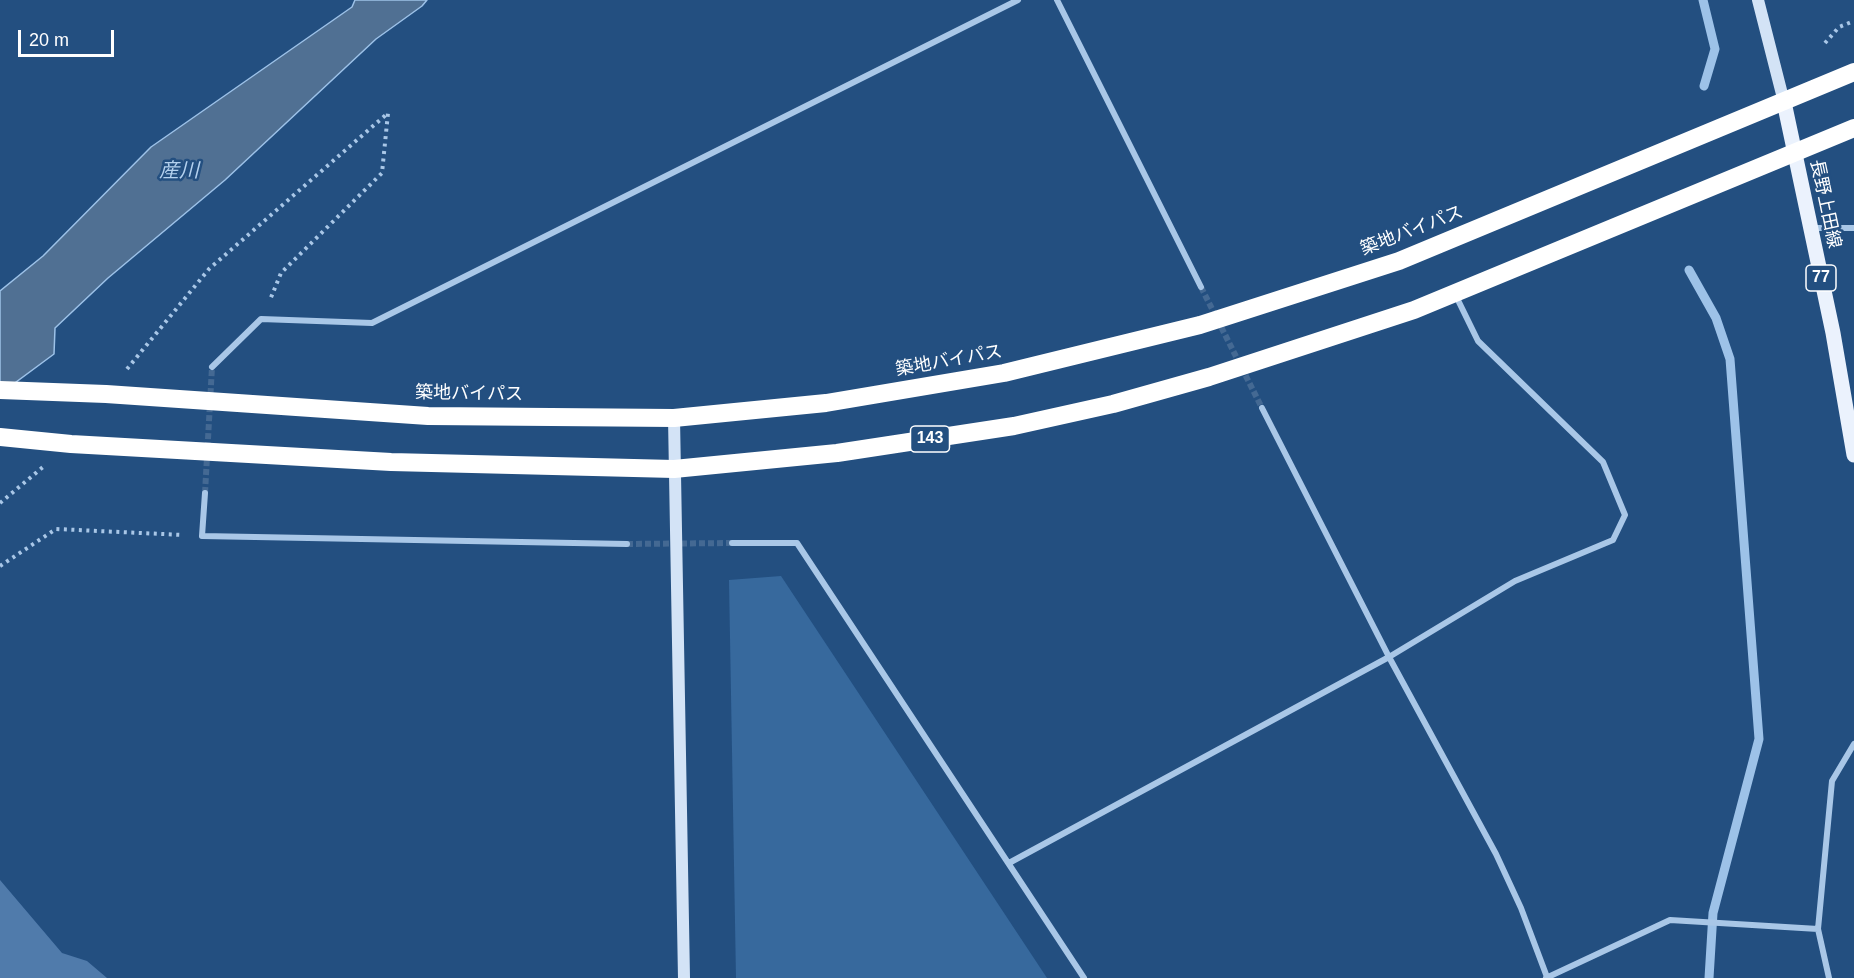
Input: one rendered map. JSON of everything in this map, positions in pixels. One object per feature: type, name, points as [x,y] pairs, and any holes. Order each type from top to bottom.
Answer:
[{"type":"highway","name":"築地バイパス","points":[[0,390],[106,394],[428,416],[674,418],[826,403],[1004,373],[1200,325],[1399,261],[1854,72]]},
{"type":"highway","name":"143","points":[[0,437],[71,444],[391,462],[674,469],[837,453],[1025,424],[1113,404],[1209,377],[1413,310],[1854,128]]},
{"type":"main road","name":"長野上田線","points":[[1784,102],[1833,333],[1854,451]]},
{"type":"street","points":[[212,367],[261,319],[372,323],[1018,0]]},
{"type":"street","points":[[1057,0],[1201,287]]},
{"type":"street","points":[[1758,0],[1784,102]]},
{"type":"street","points":[[1810,228],[1854,228]]},
{"type":"street","points":[[1010,863],[1389,657],[1515,581],[1613,540],[1625,515],[1603,462],[1478,341],[1455,293]]},
{"type":"street","points":[[1262,408],[1389,657],[1496,854],[1521,908],[1546,978],[1670,920],[1818,929]]},
{"type":"street","points":[[674,418],[684,978]]},
{"type":"street","points":[[205,493],[202,536],[627,544]]},
{"type":"street","points":[[732,543],[797,543],[1084,978]]},
{"type":"street","points":[[1829,978],[1818,929],[1832,780],[1854,744]]},
{"type":"path","points":[[1825,43],[1839,27],[1854,21]]},
{"type":"path","points":[[106,394],[209,269],[388,113],[382,172],[281,273],[261,319]]},
{"type":"path","points":[[0,503],[71,444]]},
{"type":"path","points":[[0,566],[56,529],[202,536]]},
{"type":"shaded area","points":[[781,576],[1047,978],[736,978],[729,580]]},
{"type":"water","name":"産川","points":[[355,0],[427,0],[376,39],[225,180],[108,278],[55,328],[54,354],[0,394],[0,291],[43,256],[151,147],[352,7]]},
{"type":"building","points":[[0,880],[62,953],[87,961],[107,978],[0,978]]},
{"type":"waterway","points":[[1703,0],[1715,49],[1704,86]]},
{"type":"waterway","points":[[1689,270],[1716,318],[1730,359],[1759,739],[1713,913],[1709,978]]},
{"type":"tunnel","points":[[1201,287],[1262,408]]},
{"type":"tunnel","points":[[205,493],[212,367]]},
{"type":"tunnel","points":[[627,544],[732,543]]}]
